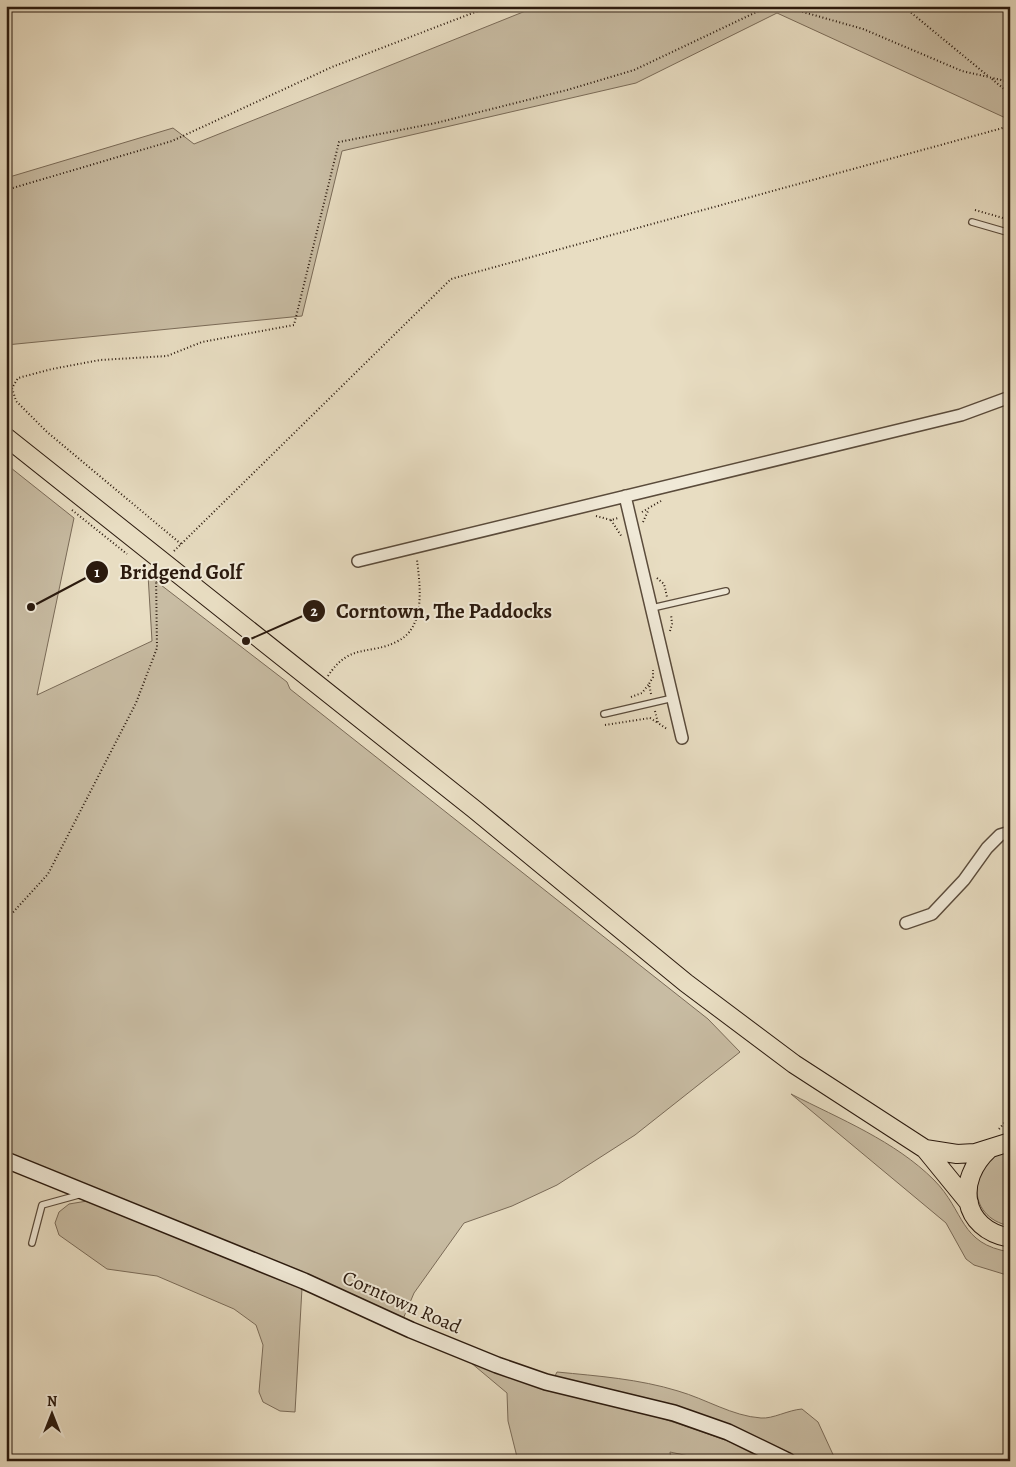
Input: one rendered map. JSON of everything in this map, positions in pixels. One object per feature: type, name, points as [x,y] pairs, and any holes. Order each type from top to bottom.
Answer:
[{"type":"main road","points":[[6,437],[474,809],[749,1031],[843,1098],[925,1149],[969,1203]]},
{"type":"main road","points":[[925,1149],[957,1154],[1003,1142]]},
{"type":"main road","points":[[1003,1142],[978,1159],[970,1172],[967,1188],[969,1203],[974,1216],[983,1226],[995,1234],[1010,1238]]},
{"type":"main road","name":"Corntown Road","points":[[6,1160],[304,1281],[411,1330],[497,1364],[546,1382],[674,1413],[728,1432],[788,1461]]},
{"type":"street","points":[[358,561],[960,415],[1010,397]]},
{"type":"street","points":[[625,496],[682,738]]},
{"type":"street","points":[[906,923],[932,914],[964,880],[987,848],[1000,835],[1010,832]]},
{"type":"lane","points":[[972,222],[1010,233]]},
{"type":"lane","points":[[652,608],[726,591]]},
{"type":"lane","points":[[604,714],[673,698]]},
{"type":"lane","points":[[32,1243],[42,1205],[88,1192]]},
{"type":"path","points":[[6,190],[172,141],[332,67],[491,6]]},
{"type":"path","points":[[181,544],[47,432],[16,402],[12,388],[18,378],[52,369],[100,360],[167,356],[202,342],[294,326],[339,142],[436,123],[567,90],[634,70],[769,6]]},
{"type":"path","points":[[782,6],[863,29],[962,71],[1010,82]]},
{"type":"path","points":[[903,6],[1010,94]]},
{"type":"path","points":[[6,920],[48,874],[136,703],[157,648],[156,576],[165,563],[181,544],[451,279],[1010,126]]},
{"type":"path","points":[[974,210],[1010,220]]},
{"type":"path","points":[[611,520],[624,542]]},
{"type":"path","points":[[326,680],[336,663],[347,655],[399,641],[412,628],[419,614],[419,577],[416,558]]},
{"type":"path","points":[[625,700],[642,693],[649,684],[653,677],[653,663]]},
{"type":"path","points":[[649,684],[658,723]]},
{"type":"path","points":[[605,725],[650,718],[666,728],[670,735]]},
{"type":"shaded area","points":[[538,6],[1010,6],[1010,120],[777,13],[636,83],[342,151],[302,316],[6,345],[6,178],[173,128],[194,144]]},
{"type":"shaded area","points":[[6,464],[74,518],[37,695],[152,641],[148,575],[287,682],[290,689],[708,1019],[740,1052],[635,1135],[557,1185],[512,1206],[464,1223],[414,1293],[403,1319],[6,1152]]},
{"type":"shaded area","points":[[791,1094],[885,1142],[919,1166],[944,1192],[964,1225],[972,1234],[981,1242],[993,1248],[1010,1252],[1010,1276],[974,1265],[966,1259],[946,1223]]},
{"type":"shaded area","points":[[1010,1148],[1010,1226],[995,1221],[985,1212],[979,1201],[977,1189],[979,1176],[986,1165],[996,1155]]},
{"type":"shaded area","points":[[87,1201],[302,1288],[295,1412],[280,1411],[263,1402],[259,1392],[263,1345],[256,1325],[234,1309],[157,1276],[107,1269],[59,1235],[55,1223],[59,1212],[69,1204]]},
{"type":"shaded area","points":[[470,1362],[679,1424],[737,1445],[771,1461],[712,1461],[670,1452],[671,1461],[518,1461],[508,1421],[507,1393]]},
{"type":"shaded area","points":[[557,1372],[618,1378],[663,1387],[688,1394],[729,1411],[750,1417],[766,1418],[802,1409],[818,1422],[836,1461],[800,1461],[731,1427],[554,1378]]},
{"type":"place","name":"Bridgend Golf","points":[[31,607]]},
{"type":"place","name":"Corntown, The Paddocks","points":[[246,641]]}]
